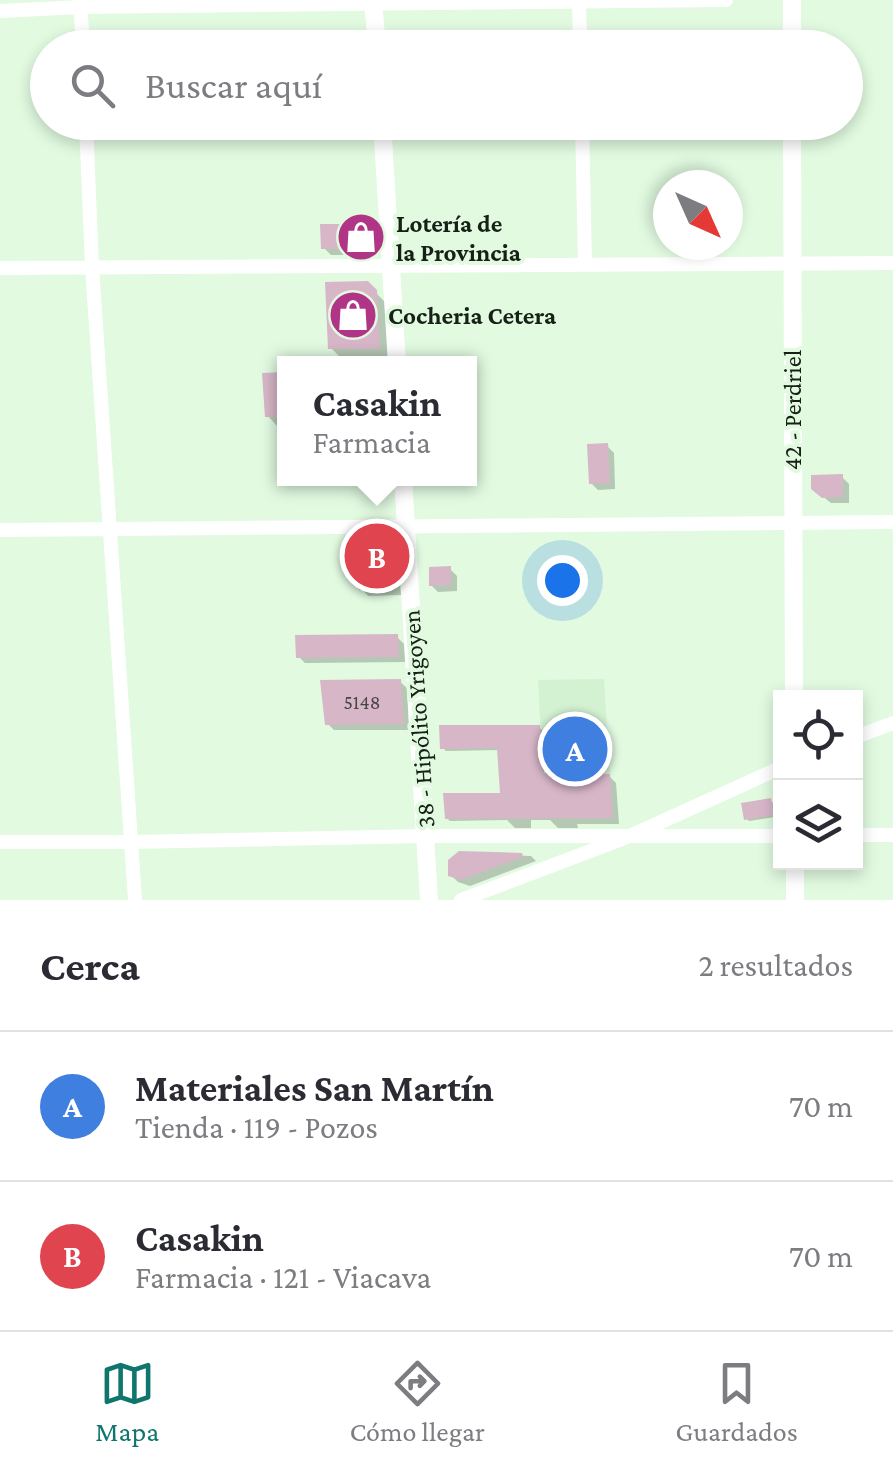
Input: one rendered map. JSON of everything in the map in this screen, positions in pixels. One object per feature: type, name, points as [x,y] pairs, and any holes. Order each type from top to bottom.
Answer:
[{"type":"street","points":[[0,11],[80,4],[726,0]]},
{"type":"street","points":[[792,0],[792,30]]},
{"type":"street","points":[[579,1],[580,30]]},
{"type":"street","points":[[374,2],[376,30]]},
{"type":"street","points":[[80,4],[81,30]]},
{"type":"street","points":[[87,140],[135,900]]},
{"type":"street","points":[[383,140],[397,356]]},
{"type":"street","points":[[582,140],[585,263]]},
{"type":"street","name":"42 - Perdriel","points":[[792,140],[794,690]]},
{"type":"street","points":[[0,268],[893,263]]},
{"type":"street","name":"38 - Hipólito Yrigoyen","points":[[404,486],[429,900]]},
{"type":"street","points":[[0,530],[893,522]]},
{"type":"street","points":[[863,734],[893,722]]},
{"type":"street","points":[[461,900],[630,836],[773,771]]},
{"type":"street","points":[[863,835],[893,835]]},
{"type":"street","points":[[0,842],[773,836]]},
{"type":"street","points":[[795,870],[796,900]]},
{"type":"shaded area","points":[[604,679],[610,774],[543,773],[538,680]]},
{"type":"building","points":[[320,224],[374,224],[374,240],[366,249],[321,249]]},
{"type":"building","points":[[368,281],[377,290],[380,349],[328,349],[325,282]]},
{"type":"building","points":[[277,372],[277,417],[265,417],[262,373]]},
{"type":"building","points":[[608,443],[610,483],[589,484],[587,444]]},
{"type":"building","points":[[843,474],[843,497],[822,498],[811,489],[811,475]]},
{"type":"building","points":[[356,543],[385,543],[392,550],[395,589],[359,590]]},
{"type":"building","points":[[451,566],[451,585],[429,586],[429,567]]},
{"type":"building","points":[[398,634],[399,657],[296,658],[295,635]]},
{"type":"building","points":[[401,679],[404,724],[325,725],[320,680]]},
{"type":"building","points":[[439,725],[540,725],[543,773],[610,774],[613,818],[445,819],[443,793],[500,793],[497,748],[440,749]]},
{"type":"building","points":[[771,798],[773,815],[744,820],[741,803]]},
{"type":"building","points":[[459,851],[522,853],[523,857],[461,880],[448,876],[448,860]]},
{"type":"place","name":"Lotería de la Provincia","points":[[361,237]]},
{"type":"place","name":"Cocheria Cetera","points":[[353,315]]},
{"type":"place","name":"Casakin","points":[[377,556]]},
{"type":"place","name":"Materiales San Martín","points":[[575,749]]}]
